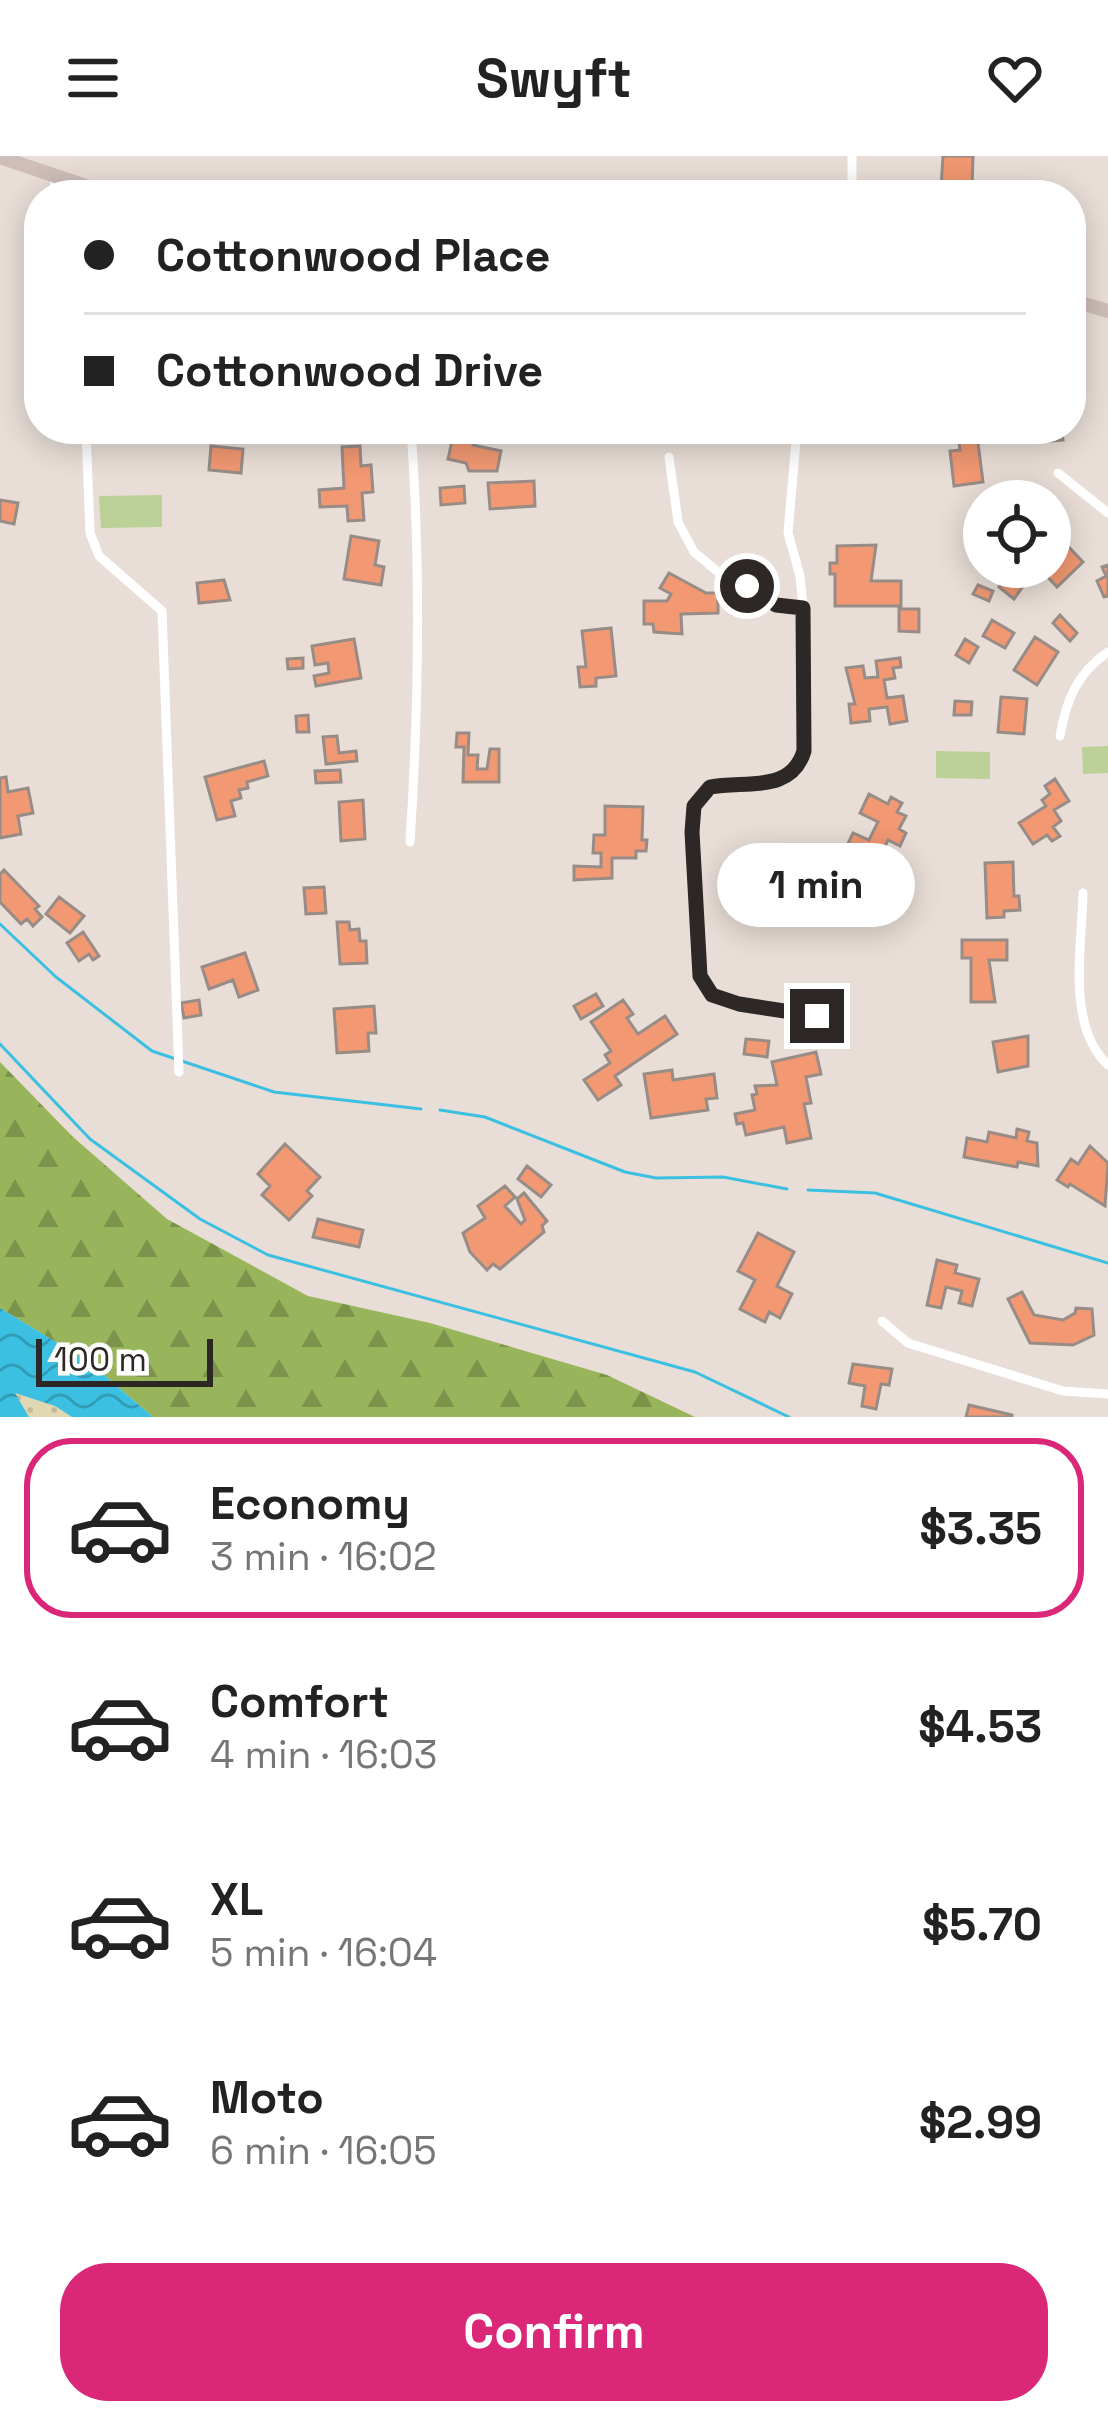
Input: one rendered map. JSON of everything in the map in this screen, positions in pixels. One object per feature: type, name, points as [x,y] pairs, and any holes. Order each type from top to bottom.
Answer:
[{"type":"street","points":[[0,157],[67,180]]},
{"type":"street","points":[[55,176],[55,180]]},
{"type":"street","points":[[87,444],[90,533],[99,556],[162,611],[179,1070]]},
{"type":"street","points":[[410,842],[419,633],[412,444]]},
{"type":"street","points":[[795,444],[788,533],[803,608],[805,742],[801,763],[788,777],[772,783],[710,787],[694,806],[692,832],[700,976],[712,995],[817,1016]]},
{"type":"street","points":[[669,457],[674,509],[694,552],[718,572],[776,605],[803,608]]},
{"type":"street","points":[[1058,473],[1108,513]]},
{"type":"street","points":[[1060,736],[1070,695],[1088,668],[1108,652]]},
{"type":"street","points":[[1083,893],[1082,1024],[1092,1048],[1108,1065]]},
{"type":"street","points":[[882,1322],[908,1343],[1076,1394],[1108,1394]]},
{"type":"green space","points":[[162,495],[162,527],[101,528],[99,496]]},
{"type":"green space","points":[[1108,746],[1108,773],[1083,774],[1082,747]]},
{"type":"green space","points":[[936,751],[990,752],[990,779],[936,778]]},
{"type":"green space","points":[[0,1062],[73,1137],[167,1219],[308,1296],[430,1323],[607,1375],[695,1417],[153,1417],[90,1363],[0,1308]]},
{"type":"sand","points":[[12,1392],[55,1406],[72,1417],[29,1417]]},
{"type":"water","points":[[0,1308],[90,1363],[153,1417],[72,1417],[15,1393],[29,1417],[0,1417]]},
{"type":"building","points":[[943,156],[973,156],[972,180],[942,180]]},
{"type":"building","points":[[451,444],[501,451],[497,471],[469,471],[466,463],[448,459]]},
{"type":"building","points":[[959,444],[978,444],[983,480],[963,480],[963,485],[954,486],[950,451],[960,450]]},
{"type":"building","points":[[211,446],[243,449],[241,473],[209,470]]},
{"type":"building","points":[[360,446],[361,466],[371,465],[373,492],[362,493],[364,520],[348,521],[347,506],[320,507],[319,490],[344,488],[342,447]]},
{"type":"building","points":[[534,481],[535,506],[490,509],[488,483]]},
{"type":"building","points":[[464,486],[465,503],[441,505],[440,488]]},
{"type":"building","points":[[0,500],[18,503],[14,524],[0,521]]},
{"type":"building","points":[[351,536],[379,541],[375,565],[384,567],[381,585],[344,579]]},
{"type":"building","points":[[876,545],[871,581],[901,581],[901,606],[835,606],[835,574],[830,574],[830,563],[837,563],[837,546]]},
{"type":"building","points":[[1071,549],[1083,562],[1071,574]]},
{"type":"building","points":[[1108,565],[1108,596],[1104,597],[1097,581],[1106,576],[1102,567]]},
{"type":"building","points":[[669,573],[706,593],[718,593],[718,613],[681,614],[682,634],[654,632],[653,624],[644,624],[644,601],[667,601],[671,594],[660,588]]},
{"type":"building","points":[[224,580],[230,600],[199,603],[197,583]]},
{"type":"building","points":[[976,588],[993,591],[989,601],[973,594]]},
{"type":"building","points":[[1000,588],[1022,588],[1014,599]]},
{"type":"building","points":[[899,609],[919,609],[919,632],[899,631]]},
{"type":"building","points":[[1060,615],[1077,633],[1070,641],[1053,623]]},
{"type":"building","points":[[992,620],[1014,633],[1005,648],[983,636]]},
{"type":"building","points":[[611,628],[616,676],[596,678],[596,686],[580,687],[578,667],[586,667],[582,631]]},
{"type":"building","points":[[1035,637],[1058,652],[1037,685],[1014,670]]},
{"type":"building","points":[[354,639],[361,678],[316,686],[314,676],[329,673],[328,663],[315,665],[312,646]]},
{"type":"building","points":[[965,639],[978,647],[969,663],[956,655]]},
{"type":"building","points":[[303,658],[303,668],[288,669],[287,659]]},
{"type":"building","points":[[900,658],[901,667],[893,668],[895,678],[884,680],[887,698],[903,696],[907,721],[890,724],[887,707],[869,709],[870,721],[851,723],[849,704],[855,704],[846,668],[863,666],[865,678],[878,677],[876,661]]},
{"type":"building","points":[[1001,697],[1027,699],[1024,734],[998,732]]},
{"type":"building","points":[[955,701],[972,702],[971,715],[954,715]]},
{"type":"building","points":[[308,715],[309,732],[297,732],[296,716]]},
{"type":"building","points":[[457,733],[469,733],[468,755],[478,755],[477,769],[487,769],[490,749],[499,749],[499,782],[463,782],[464,747],[456,747]]},
{"type":"building","points":[[337,736],[339,753],[356,751],[357,761],[326,764],[323,737]]},
{"type":"building","points":[[264,761],[268,776],[247,782],[248,788],[239,790],[241,798],[231,801],[235,816],[217,820],[205,777]]},
{"type":"building","points":[[340,770],[341,782],[316,783],[315,771]]},
{"type":"building","points":[[6,777],[8,792],[28,788],[33,813],[18,816],[21,834],[0,838],[0,778]]},
{"type":"building","points":[[1055,779],[1069,801],[1054,810],[1061,821],[1053,827],[1060,836],[1052,841],[1047,835],[1033,844],[1019,823],[1046,806],[1042,800],[1050,794],[1045,786]]},
{"type":"building","points":[[869,794],[888,804],[891,797],[902,803],[897,812],[906,816],[899,829],[906,833],[900,846],[888,840],[875,868],[844,852],[853,833],[869,840],[878,822],[860,813]]},
{"type":"building","points":[[363,800],[365,839],[341,841],[339,802]]},
{"type":"building","points":[[605,806],[643,807],[646,851],[636,851],[636,858],[612,858],[612,878],[574,880],[574,866],[601,867],[601,853],[593,853],[594,835],[605,835]]},
{"type":"building","points":[[1013,862],[1014,896],[1019,896],[1020,910],[987,918],[985,863]]},
{"type":"building","points":[[4,870],[39,906],[35,909],[42,917],[33,926],[27,919],[21,924],[0,902]]},
{"type":"building","points":[[324,887],[326,913],[306,914],[304,888]]},
{"type":"building","points":[[59,897],[84,916],[70,933],[46,914]]},
{"type":"building","points":[[337,922],[349,922],[350,930],[359,929],[360,941],[366,941],[367,963],[340,964]]},
{"type":"building","points":[[83,932],[99,956],[93,960],[89,954],[79,961],[67,943]]},
{"type":"building","points":[[962,940],[1007,940],[1007,960],[989,960],[995,1002],[971,1002],[971,958],[962,958]]},
{"type":"building","points":[[245,953],[258,990],[239,997],[233,980],[209,989],[202,967]]},
{"type":"building","points":[[596,994],[603,1006],[581,1019],[574,1006]]},
{"type":"building","points":[[199,1000],[201,1015],[184,1018],[181,1003]]},
{"type":"building","points":[[623,1000],[633,1014],[627,1018],[638,1034],[665,1016],[677,1034],[615,1076],[621,1085],[598,1100],[584,1080],[610,1063],[605,1055],[611,1051],[591,1022]]},
{"type":"building","points":[[374,1006],[376,1033],[368,1033],[369,1051],[337,1053],[334,1009]]},
{"type":"building","points":[[1028,1036],[1028,1066],[998,1072],[993,1042]]},
{"type":"building","points":[[746,1039],[769,1041],[767,1057],[744,1054]]},
{"type":"building","points":[[816,1052],[821,1074],[806,1077],[811,1103],[804,1104],[811,1138],[787,1143],[784,1127],[746,1135],[735,1114],[755,1110],[755,1086],[777,1085],[772,1062]]},
{"type":"building","points":[[672,1070],[673,1080],[714,1074],[717,1098],[706,1099],[708,1110],[651,1118],[644,1074]]},
{"type":"building","points":[[1017,1129],[1029,1132],[1027,1141],[1037,1143],[1038,1166],[964,1157],[967,1138],[987,1142],[989,1132],[1016,1138]]},
{"type":"building","points":[[285,1144],[320,1177],[307,1191],[312,1196],[289,1220],[262,1195],[270,1186],[258,1174]]},
{"type":"building","points":[[1090,1146],[1108,1163],[1105,1206],[1057,1180],[1071,1159],[1078,1164]]},
{"type":"building","points":[[527,1166],[551,1185],[541,1197],[518,1179]]},
{"type":"building","points":[[505,1186],[515,1197],[505,1206],[521,1224],[525,1220],[517,1199],[524,1193],[547,1221],[544,1232],[500,1269],[493,1264],[487,1270],[470,1252],[463,1233],[485,1218],[478,1206]]},
{"type":"building","points":[[318,1219],[363,1230],[359,1247],[313,1237]]},
{"type":"building","points":[[758,1233],[794,1252],[777,1286],[792,1294],[780,1318],[769,1312],[765,1322],[740,1309],[755,1280],[738,1271]]},
{"type":"building","points":[[937,1260],[957,1265],[955,1273],[979,1279],[972,1306],[959,1303],[962,1291],[946,1287],[941,1308],[927,1305]]},
{"type":"building","points":[[1022,1292],[1034,1315],[1063,1320],[1076,1308],[1092,1309],[1094,1335],[1073,1345],[1030,1343],[1008,1299]]},
{"type":"building","points":[[853,1364],[892,1369],[889,1385],[881,1384],[876,1409],[862,1406],[865,1386],[849,1383]]},
{"type":"building","points":[[969,1405],[1012,1415],[1012,1417],[966,1417]]},
{"type":"waterway","points":[[0,924],[56,977],[152,1051],[274,1092],[421,1109]]},
{"type":"waterway","points":[[0,1044],[90,1139],[200,1219],[268,1255],[695,1372],[789,1417]]},
{"type":"waterway","points":[[440,1110],[485,1117],[625,1172],[656,1178],[723,1177],[787,1189]]},
{"type":"waterway","points":[[808,1190],[875,1193],[1108,1263]]},
{"type":"route","points":[[747,586],[783,608],[803,608],[804,751],[788,777],[772,783],[710,787],[694,806],[700,976],[712,995],[817,1016]]}]
